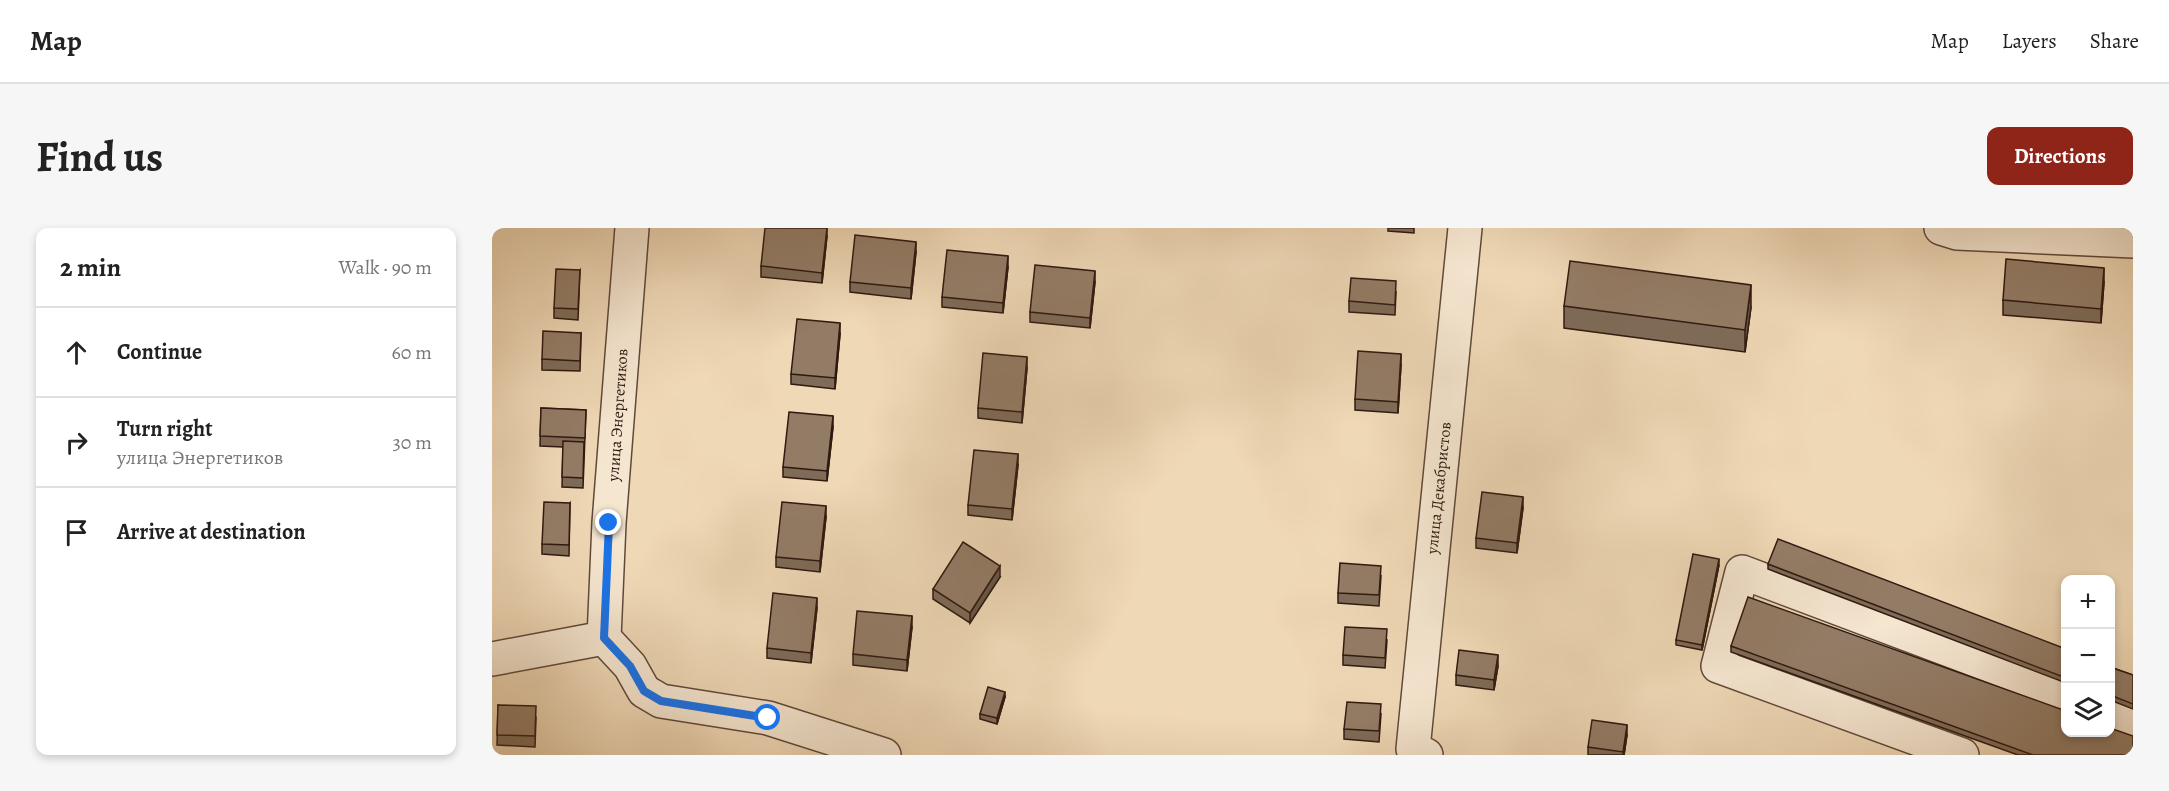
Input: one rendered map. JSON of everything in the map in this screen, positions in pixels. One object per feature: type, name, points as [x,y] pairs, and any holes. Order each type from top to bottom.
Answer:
[{"type":"street","name":"улица Энергетиков","points":[[604,638],[609,523],[632,228]]},
{"type":"street","name":"улица Декабристов","points":[[1420,752],[1465,228]]},
{"type":"street","points":[[1952,230],[2133,241]]},
{"type":"street","points":[[1962,755],[1718,666],[1742,572],[2061,692]]},
{"type":"street","points":[[492,659],[604,638],[630,666],[644,691],[661,701],[768,718],[884,755]]},
{"type":"street","points":[[2115,713],[2133,719]]},
{"type":"building","points":[[765,228],[827,228],[822,273],[761,266]]},
{"type":"building","points":[[855,235],[916,242],[911,288],[850,282]]},
{"type":"building","points":[[947,250],[1008,256],[1003,303],[942,297]]},
{"type":"building","points":[[2006,259],[2104,268],[2101,309],[2003,300]]},
{"type":"building","points":[[1570,261],[1751,285],[1745,330],[1564,306]]},
{"type":"building","points":[[1035,265],[1095,271],[1090,318],[1030,312]]},
{"type":"building","points":[[556,269],[580,270],[578,309],[554,308]]},
{"type":"building","points":[[1351,278],[1396,281],[1395,305],[1349,301]]},
{"type":"building","points":[[797,319],[840,323],[835,378],[791,374]]},
{"type":"building","points":[[543,331],[581,333],[580,361],[542,359]]},
{"type":"building","points":[[1358,351],[1401,354],[1398,402],[1355,399]]},
{"type":"building","points":[[983,353],[1027,357],[1022,412],[978,408]]},
{"type":"building","points":[[541,408],[586,410],[585,438],[540,436]]},
{"type":"building","points":[[789,412],[833,416],[827,471],[783,467]]},
{"type":"building","points":[[563,441],[584,442],[583,478],[562,477]]},
{"type":"building","points":[[974,450],[1018,454],[1012,509],[968,505]]},
{"type":"building","points":[[1482,492],[1523,497],[1517,543],[1476,538]]},
{"type":"building","points":[[544,502],[570,503],[569,545],[542,544]]},
{"type":"building","points":[[782,502],[826,506],[820,561],[776,557]]},
{"type":"building","points":[[1778,539],[2061,647],[2061,676],[1768,564]]},
{"type":"building","points":[[963,542],[1000,566],[970,613],[933,589]]},
{"type":"building","points":[[1693,554],[1719,559],[1702,645],[1676,640]]},
{"type":"building","points":[[1340,563],[1381,566],[1379,595],[1338,593]]},
{"type":"building","points":[[773,593],[817,598],[811,653],[767,648]]},
{"type":"building","points":[[1748,597],[2061,709],[2061,737],[2115,737],[2115,730],[2133,736],[2133,755],[2033,755],[1731,646]]},
{"type":"building","points":[[857,611],[912,616],[907,660],[853,654]]},
{"type":"building","points":[[1345,627],[1387,629],[1385,658],[1343,655]]},
{"type":"building","points":[[1459,650],[1498,655],[1494,680],[1456,675]]},
{"type":"building","points":[[2115,669],[2133,675],[2133,704],[2115,697]]},
{"type":"building","points":[[988,687],[1005,692],[997,718],[980,714]]},
{"type":"building","points":[[1347,702],[1381,704],[1379,731],[1344,729]]},
{"type":"building","points":[[498,705],[536,706],[535,736],[497,735]]},
{"type":"building","points":[[1592,720],[1627,725],[1623,752],[1588,747]]},
{"type":"route","points":[[609,523],[604,638],[630,666],[644,691],[661,701],[768,718]]}]
